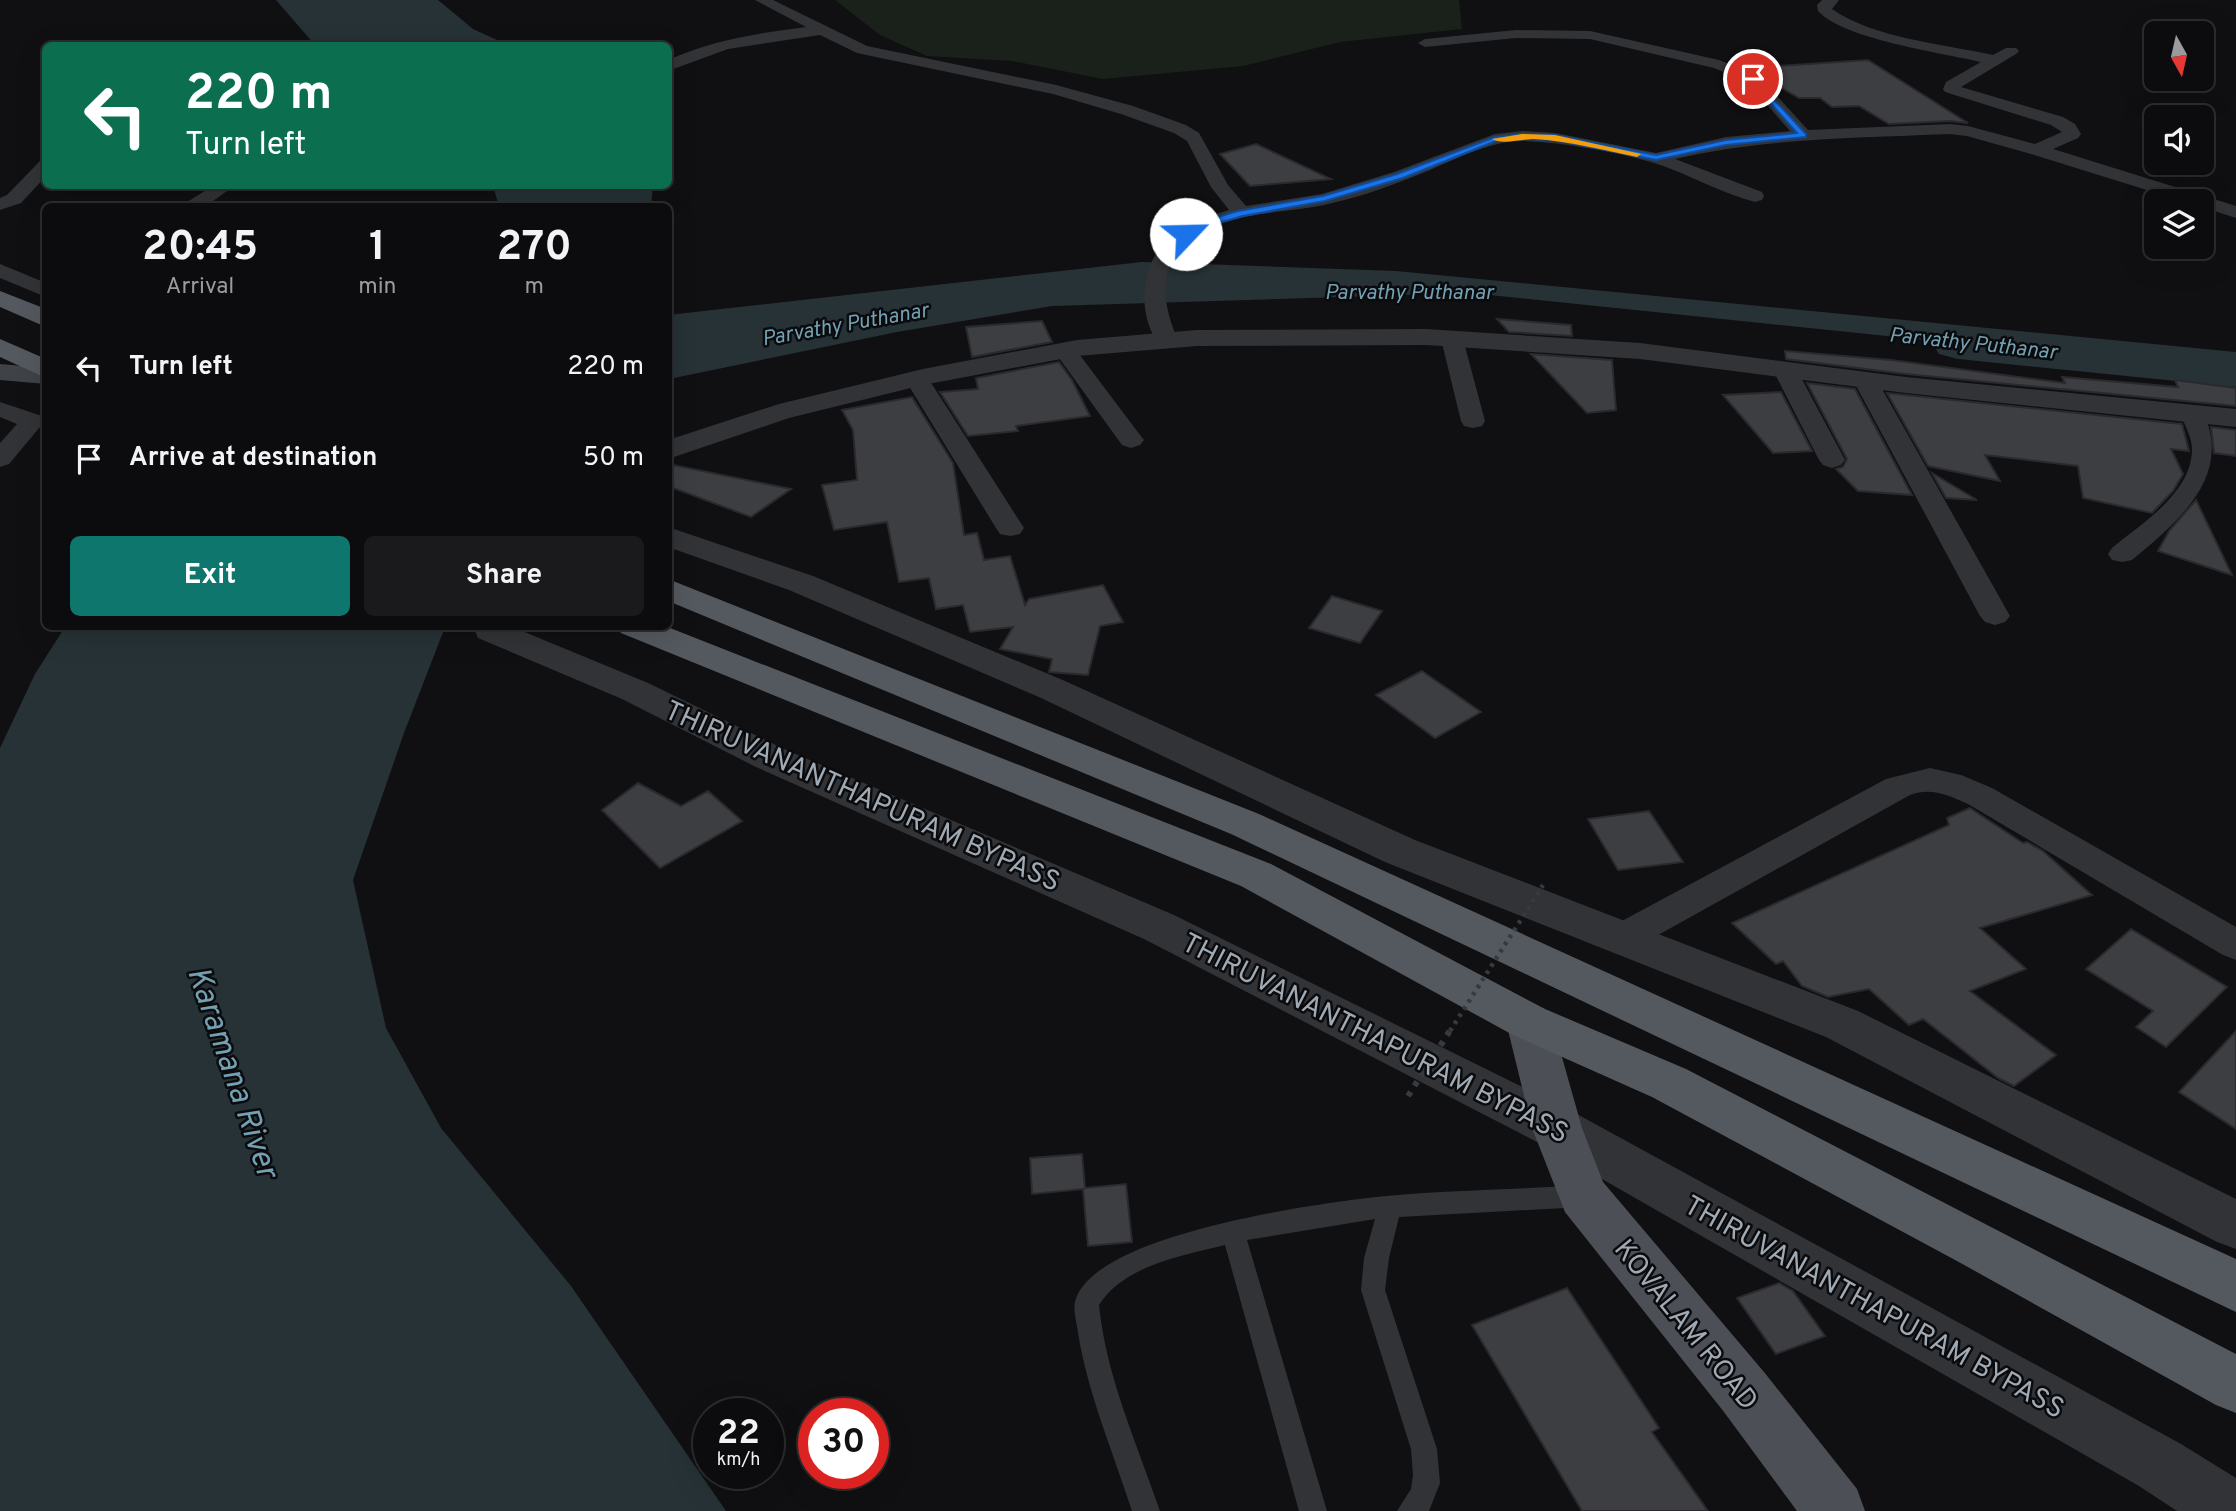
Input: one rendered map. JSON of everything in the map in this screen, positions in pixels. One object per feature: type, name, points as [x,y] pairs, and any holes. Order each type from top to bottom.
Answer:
[{"type":"highway","points":[[0,298],[42,317]]},
{"type":"highway","points":[[0,347],[42,368]]},
{"type":"highway","points":[[672,592],[1245,824],[2236,1286]]},
{"type":"highway","points":[[643,630],[1256,875],[1530,1022],[1669,1083],[1976,1244],[2236,1385]]},
{"type":"main road","points":[[0,372],[42,376]]},
{"type":"main road","name":"KOVALAM ROAD","points":[[1530,1022],[1557,1128],[1583,1196],[1744,1392],[1835,1511]]},
{"type":"street","points":[[762,0],[797,15],[862,50],[1056,90],[1127,110],[1180,129],[1193,137],[1220,187],[1241,213]]},
{"type":"street","points":[[1832,0],[1824,5],[1825,11],[1860,29],[1993,60]]},
{"type":"street","points":[[672,64],[700,50],[770,35],[822,30]]},
{"type":"street","points":[[1425,43],[1516,34],[1590,34],[1719,65],[1753,79],[1803,135]]},
{"type":"street","points":[[2011,51],[1968,74],[1952,85],[1951,89],[2057,121],[2069,128],[2072,134],[2037,149]]},
{"type":"street","points":[[1656,158],[1726,142],[1803,135],[1950,129],[2037,149],[2236,212]]},
{"type":"street","points":[[1167,340],[1156,310],[1154,284],[1162,259],[1174,242],[1198,226],[1241,213],[1325,198],[1419,170],[1495,139],[1522,136],[1555,138],[1656,158],[1755,195]]},
{"type":"street","points":[[0,204],[14,199],[42,169]]},
{"type":"street","points":[[199,203],[220,189]]},
{"type":"street","points":[[0,270],[42,289]]},
{"type":"street","points":[[676,447],[779,412],[916,378],[1065,351],[1197,338],[1452,339],[1640,351],[1865,380],[2236,418]]},
{"type":"street","points":[[1452,339],[1473,421]]},
{"type":"street","points":[[1065,351],[1131,440]]},
{"type":"street","points":[[1784,370],[1832,460]]},
{"type":"street","points":[[916,378],[1010,528]]},
{"type":"street","points":[[1865,380],[1995,616]]},
{"type":"street","points":[[0,409],[33,421],[3,450]]},
{"type":"street","points":[[2122,554],[2178,506],[2197,480],[2205,449],[2192,413]]},
{"type":"street","points":[[672,537],[801,583],[1039,683],[1400,851],[1842,1024],[2236,1225]]},
{"type":"street","name":"THIRUVANANTHAPURAM BYPASS","points":[[490,630],[635,691],[770,758],[1159,927],[1557,1128],[2160,1465],[2232,1511]]},
{"type":"street","points":[[1620,939],[1913,779],[1934,778],[1980,796],[2236,945]]},
{"type":"lane","points":[[1146,1511],[1105,1389],[1091,1336],[1087,1302],[1100,1280],[1126,1265],[1202,1238],[1351,1211],[1583,1196]]},
{"type":"lane","points":[[1390,1208],[1378,1242],[1373,1290],[1424,1449],[1428,1472],[1426,1491],[1411,1511]]},
{"type":"lane","points":[[1233,1232],[1313,1511]]},
{"type":"path","points":[[1408,1096],[1543,886]]},
{"type":"shaded area","points":[[835,0],[1459,0],[1462,29],[1340,42],[1243,66],[1103,79],[1012,61],[927,56],[880,35]]},
{"type":"water","points":[[276,0],[438,0],[473,29],[501,42],[312,42]]},
{"type":"water","points":[[494,189],[653,189],[651,203],[498,203]]},
{"type":"water","points":[[1142,262],[1396,271],[2236,352],[2236,372],[1470,293],[1052,306],[897,332],[672,378],[672,315]]},
{"type":"water","name":"Karamana River","points":[[63,630],[444,630],[404,733],[353,880],[386,1028],[441,1128],[571,1286],[693,1463],[693,1489],[711,1489],[726,1511],[0,1511],[0,748],[35,674]]},
{"type":"building","points":[[1868,60],[1968,123],[1950,121],[1889,124],[1859,106],[1832,107],[1820,98],[1799,98],[1747,68]]},
{"type":"building","points":[[1256,144],[1331,179],[1250,186],[1220,154]]},
{"type":"building","points":[[1497,319],[1571,325],[1572,336],[1509,332]]},
{"type":"building","points":[[1042,321],[1052,342],[972,357],[966,327]]},
{"type":"building","points":[[1785,351],[1891,360],[2065,383],[2062,377],[2178,387],[2175,380],[2236,388],[2236,406],[1906,374],[1786,359]]},
{"type":"building","points":[[1531,354],[1612,360],[1616,410],[1587,413]]},
{"type":"building","points":[[1059,362],[1072,380],[1090,416],[1016,426],[1018,431],[968,436],[940,392],[978,389],[976,378]]},
{"type":"building","points":[[1807,383],[1855,389],[1912,495],[1858,491],[1836,469],[1843,467],[1847,459]]},
{"type":"building","points":[[1781,392],[1812,451],[1773,453],[1723,395]]},
{"type":"building","points":[[1887,393],[2182,424],[2189,451],[2171,449],[2183,474],[2173,491],[2152,513],[2083,498],[2078,466],[1985,455],[2000,481],[1928,466]]},
{"type":"building","points":[[912,397],[953,463],[964,535],[977,533],[984,560],[1010,556],[1025,605],[1029,599],[1103,585],[1123,622],[1100,626],[1088,675],[1049,672],[1052,659],[1000,649],[1013,627],[970,632],[963,605],[936,609],[929,578],[899,582],[887,522],[834,530],[822,485],[857,480],[853,430],[842,410]]},
{"type":"building","points":[[2211,427],[2236,430],[2236,456],[2214,453]]},
{"type":"building","points":[[672,465],[791,489],[751,517],[672,487]]},
{"type":"building","points":[[1932,473],[1977,500],[1946,498]]},
{"type":"building","points":[[2196,500],[2232,575],[2158,551],[2169,531]]},
{"type":"building","points":[[1332,596],[1382,611],[1360,643],[1309,628]]},
{"type":"building","points":[[1422,671],[1481,712],[1435,738],[1376,695]]},
{"type":"building","points":[[638,783],[681,806],[708,791],[742,821],[660,868],[602,810]]},
{"type":"building","points":[[1970,808],[2023,843],[2027,842],[2043,851],[2092,895],[1980,928],[2026,969],[1970,991],[2056,1055],[2014,1086],[1998,1078],[1923,1019],[1909,1025],[1869,989],[1828,997],[1802,986],[1783,961],[1776,964],[1732,923],[1949,825],[1947,818]]},
{"type":"building","points":[[1649,811],[1683,862],[1618,870],[1588,819]]},
{"type":"building","points":[[2131,929],[2227,987],[2166,1047],[2136,1027],[2153,1011],[2086,969]]},
{"type":"building","points":[[2236,1031],[2236,1129],[2179,1092]]},
{"type":"building","points":[[1082,1154],[1085,1188],[1126,1184],[1132,1242],[1088,1246],[1083,1189],[1032,1194],[1030,1158]]},
{"type":"building","points":[[1779,1283],[1793,1291],[1825,1336],[1776,1354],[1737,1298]]},
{"type":"building","points":[[1567,1288],[1659,1428],[1652,1432],[1708,1511],[1582,1511],[1472,1325]]},
{"type":"waterway","name":"Parvathy Puthanar","points":[[1958,343],[2236,371]]},
{"type":"slow traffic","points":[[1496,139],[1522,136],[1555,138],[1637,154]]},
{"type":"route","points":[[1186,234],[1198,226],[1241,213],[1325,198],[1400,176],[1495,139],[1522,136],[1555,138],[1656,158],[1726,142],[1803,135],[1753,79]]}]
